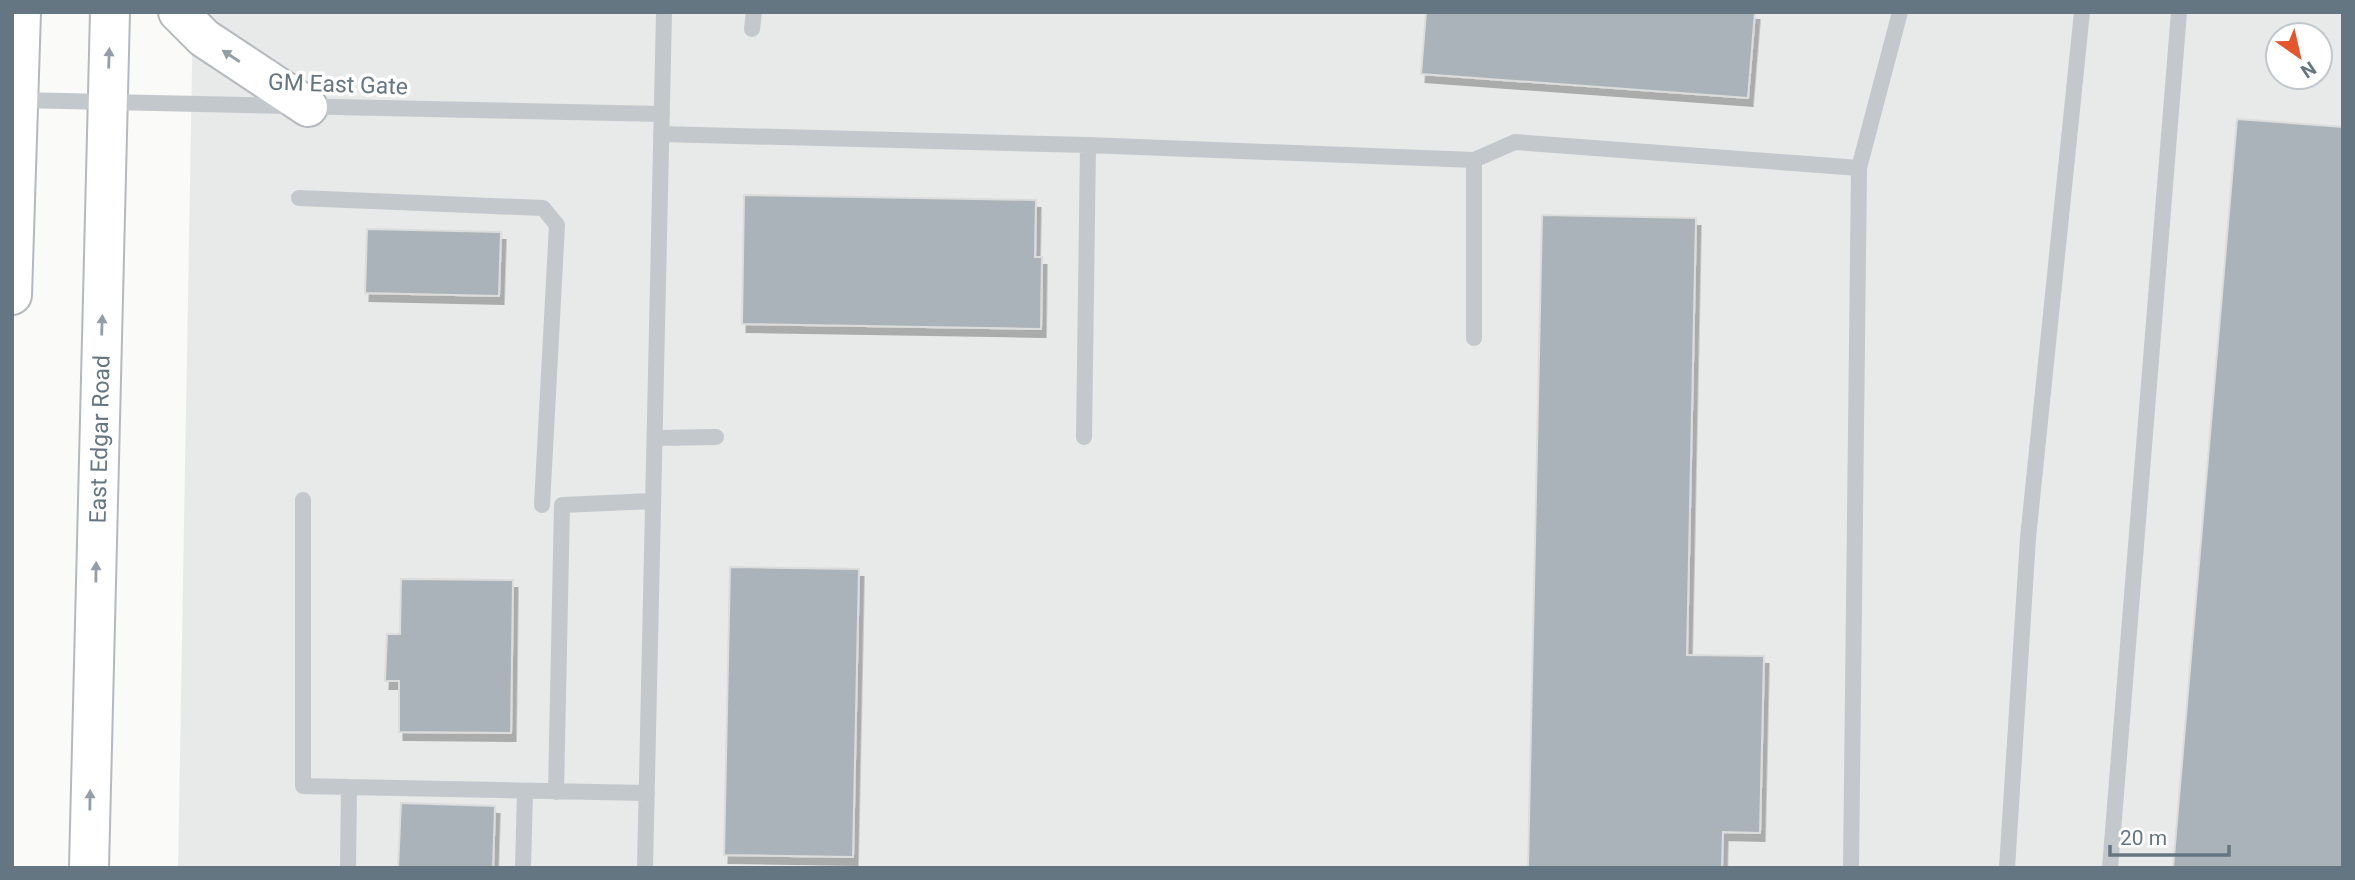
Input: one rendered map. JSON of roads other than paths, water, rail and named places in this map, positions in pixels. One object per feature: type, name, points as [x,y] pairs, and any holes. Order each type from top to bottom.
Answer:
[{"type":"highway","points":[[12,295],[15,99],[21,12]]},
{"type":"highway","name":"East Edgar Road","points":[[89,868],[110,12]]},
{"type":"highway","points":[[178,12],[204,38],[308,107]]},
{"type":"lane","points":[[645,868],[664,12]]},
{"type":"lane","points":[[752,29],[754,12]]},
{"type":"lane","points":[[1851,868],[1859,168],[1900,12]]},
{"type":"lane","points":[[2007,868],[2028,538],[2082,12]]},
{"type":"lane","points":[[2110,868],[2179,12]]},
{"type":"lane","name":"GM East Gate","points":[[15,99],[663,114]]},
{"type":"lane","points":[[660,134],[1088,145],[1474,160],[1515,142],[1859,168]]},
{"type":"lane","points":[[1084,437],[1088,145]]},
{"type":"lane","points":[[1474,160],[1474,338]]},
{"type":"lane","points":[[299,198],[542,208],[557,225],[542,505]]},
{"type":"lane","points":[[655,438],[716,438]]},
{"type":"lane","points":[[303,500],[303,786],[647,793]]},
{"type":"lane","points":[[556,792],[562,505],[653,501]]},
{"type":"lane","points":[[348,868],[349,787]]},
{"type":"lane","points":[[523,868],[525,792]]}]
